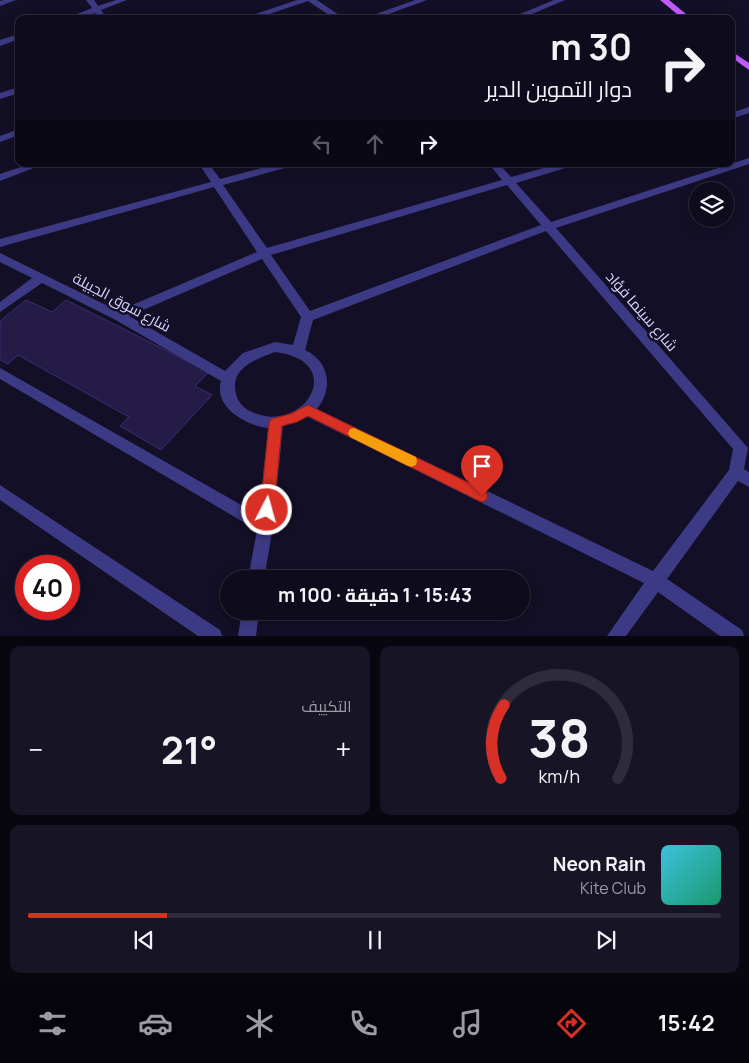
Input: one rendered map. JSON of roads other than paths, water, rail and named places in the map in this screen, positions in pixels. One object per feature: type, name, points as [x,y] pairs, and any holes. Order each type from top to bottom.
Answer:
[{"type":"main road","points":[[664,0],[684,15]]},
{"type":"main road","points":[[735,56],[749,67]]},
{"type":"street","points":[[0,4],[12,0]]},
{"type":"street","points":[[90,0],[100,15]]},
{"type":"street","points":[[79,15],[123,0]]},
{"type":"street","points":[[258,15],[305,0]]},
{"type":"street","points":[[312,0],[335,15]]},
{"type":"street","points":[[378,15],[423,0]]},
{"type":"street","points":[[522,15],[561,0]]},
{"type":"street","points":[[0,43],[15,37]]},
{"type":"street","points":[[0,96],[15,91]]},
{"type":"street","points":[[735,115],[749,110]]},
{"type":"street","points":[[0,139],[15,133]]},
{"type":"street","points":[[735,166],[749,161]]},
{"type":"street","points":[[0,178],[31,167]]},
{"type":"street","points":[[206,167],[307,317],[298,351]]},
{"type":"street","points":[[0,243],[277,167]]},
{"type":"street","name":"شارع سينما فؤاد","points":[[496,167],[741,448],[742,476]]},
{"type":"street","points":[[118,316],[264,253],[557,167]]},
{"type":"street","points":[[307,317],[547,227],[731,167]]},
{"type":"street","name":"شارع سوق الجبيلة","points":[[0,257],[118,316],[227,378]]},
{"type":"street","points":[[0,308],[41,278]]},
{"type":"street","points":[[283,348],[298,351],[311,358],[320,372],[322,385],[318,399],[308,410],[293,419],[276,423],[260,422],[245,416],[233,408],[227,396],[227,378],[238,363],[259,350],[283,348]]},
{"type":"street","points":[[0,373],[265,527]]},
{"type":"street","points":[[308,410],[656,581],[736,636]]},
{"type":"street","points":[[258,570],[265,527],[276,423]]},
{"type":"street","points":[[614,636],[656,581],[742,476]]},
{"type":"street","points":[[0,492],[214,636]]},
{"type":"street","points":[[247,636],[250,620]]}]
